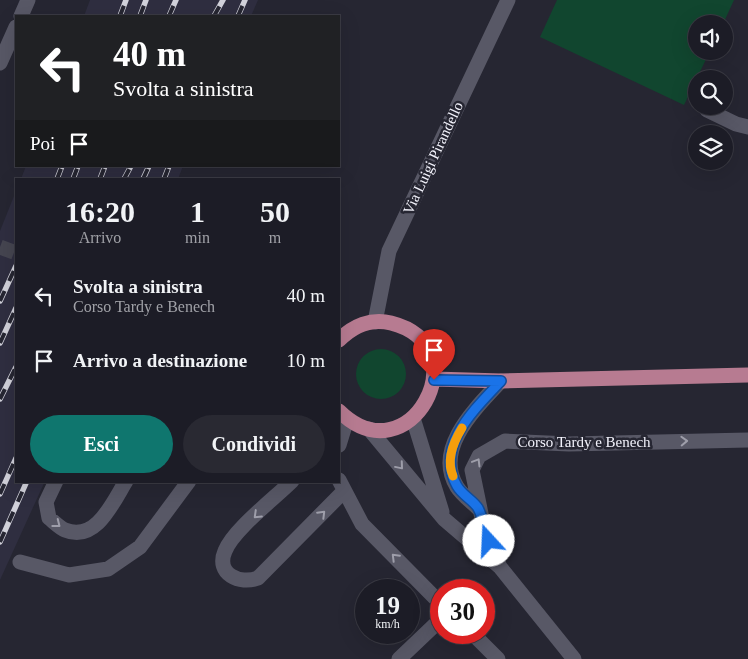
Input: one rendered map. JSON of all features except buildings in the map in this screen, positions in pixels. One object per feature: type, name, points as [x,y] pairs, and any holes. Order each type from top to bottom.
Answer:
[{"type":"main road","points":[[340,339],[355,327],[375,322],[398,325],[418,337],[430,356],[434,380],[428,401],[413,418],[392,428],[368,429],[343,415]]},
{"type":"main road","points":[[434,380],[501,381],[748,375]]},
{"type":"street","points":[[21,15],[28,0]]},
{"type":"street","name":"Via Luigi Pirandello","points":[[375,322],[389,251],[508,0]]},
{"type":"street","points":[[0,63],[15,29]]},
{"type":"street","points":[[717,115],[736,124],[748,127]]},
{"type":"street","name":"Corso Tardy e Benech","points":[[478,509],[457,487],[450,471],[452,444],[469,416],[501,381]]},
{"type":"street","points":[[340,438],[343,415]]},
{"type":"street","points":[[413,418],[444,518]]},
{"type":"street","points":[[368,429],[444,518],[500,567],[574,659]]},
{"type":"street","name":"Corso Tardy e Benech","points":[[500,567],[478,509],[472,470],[479,456],[505,442],[570,444],[748,440]]},
{"type":"street","points":[[55,483],[46,502],[49,518],[65,530],[82,533],[100,523],[125,483]]},
{"type":"street","points":[[20,562],[69,576],[108,569],[140,547],[188,483]]},
{"type":"street","points":[[290,483],[231,539],[224,552],[223,565],[227,574],[244,581],[258,578],[342,486],[362,524],[430,593]]},
{"type":"street","points":[[399,659],[430,630]]},
{"type":"street","points":[[483,644],[498,659]]},
{"type":"shaded area","points":[[90,0],[258,0],[251,15],[84,15]]},
{"type":"shaded area","points":[[26,167],[183,167],[178,178],[21,178]]},
{"type":"shaded area","points":[[15,194],[15,483],[44,483],[0,580],[0,231]]},
{"type":"green space","points":[[557,0],[734,0],[727,15],[688,15],[688,60],[706,60],[701,70],[688,70],[688,97],[684,105],[540,37]]},
{"type":"green space","points":[[381,349],[399,356],[406,374],[399,392],[381,399],[363,392],[356,374],[363,356]]},
{"type":"tunnel","points":[[0,247],[15,253]]},
{"type":"railway","points":[[120,15],[126,0]]},
{"type":"railway","points":[[140,15],[146,0]]},
{"type":"railway","points":[[169,15],[176,0]]},
{"type":"railway","points":[[215,15],[223,0]]},
{"type":"railway","points":[[238,15],[245,0]]},
{"type":"railway","points":[[57,178],[62,167]]},
{"type":"railway","points":[[73,178],[78,167]]},
{"type":"railway","points":[[100,178],[105,167]]},
{"type":"railway","points":[[125,178],[130,167]]},
{"type":"railway","points":[[143,178],[149,167]]},
{"type":"railway","points":[[164,178],[169,167]]},
{"type":"railway","points":[[0,301],[15,268]]},
{"type":"railway","points":[[0,343],[15,310]]},
{"type":"railway","points":[[0,399],[15,369]]},
{"type":"railway","points":[[0,494],[15,460]]},
{"type":"railway","points":[[0,542],[26,483]]},
{"type":"slow traffic","points":[[453,476],[450,471],[452,444],[462,428]]},
{"type":"route","points":[[434,380],[501,381],[469,416],[452,444],[450,471],[457,487],[478,509],[489,541]]}]
